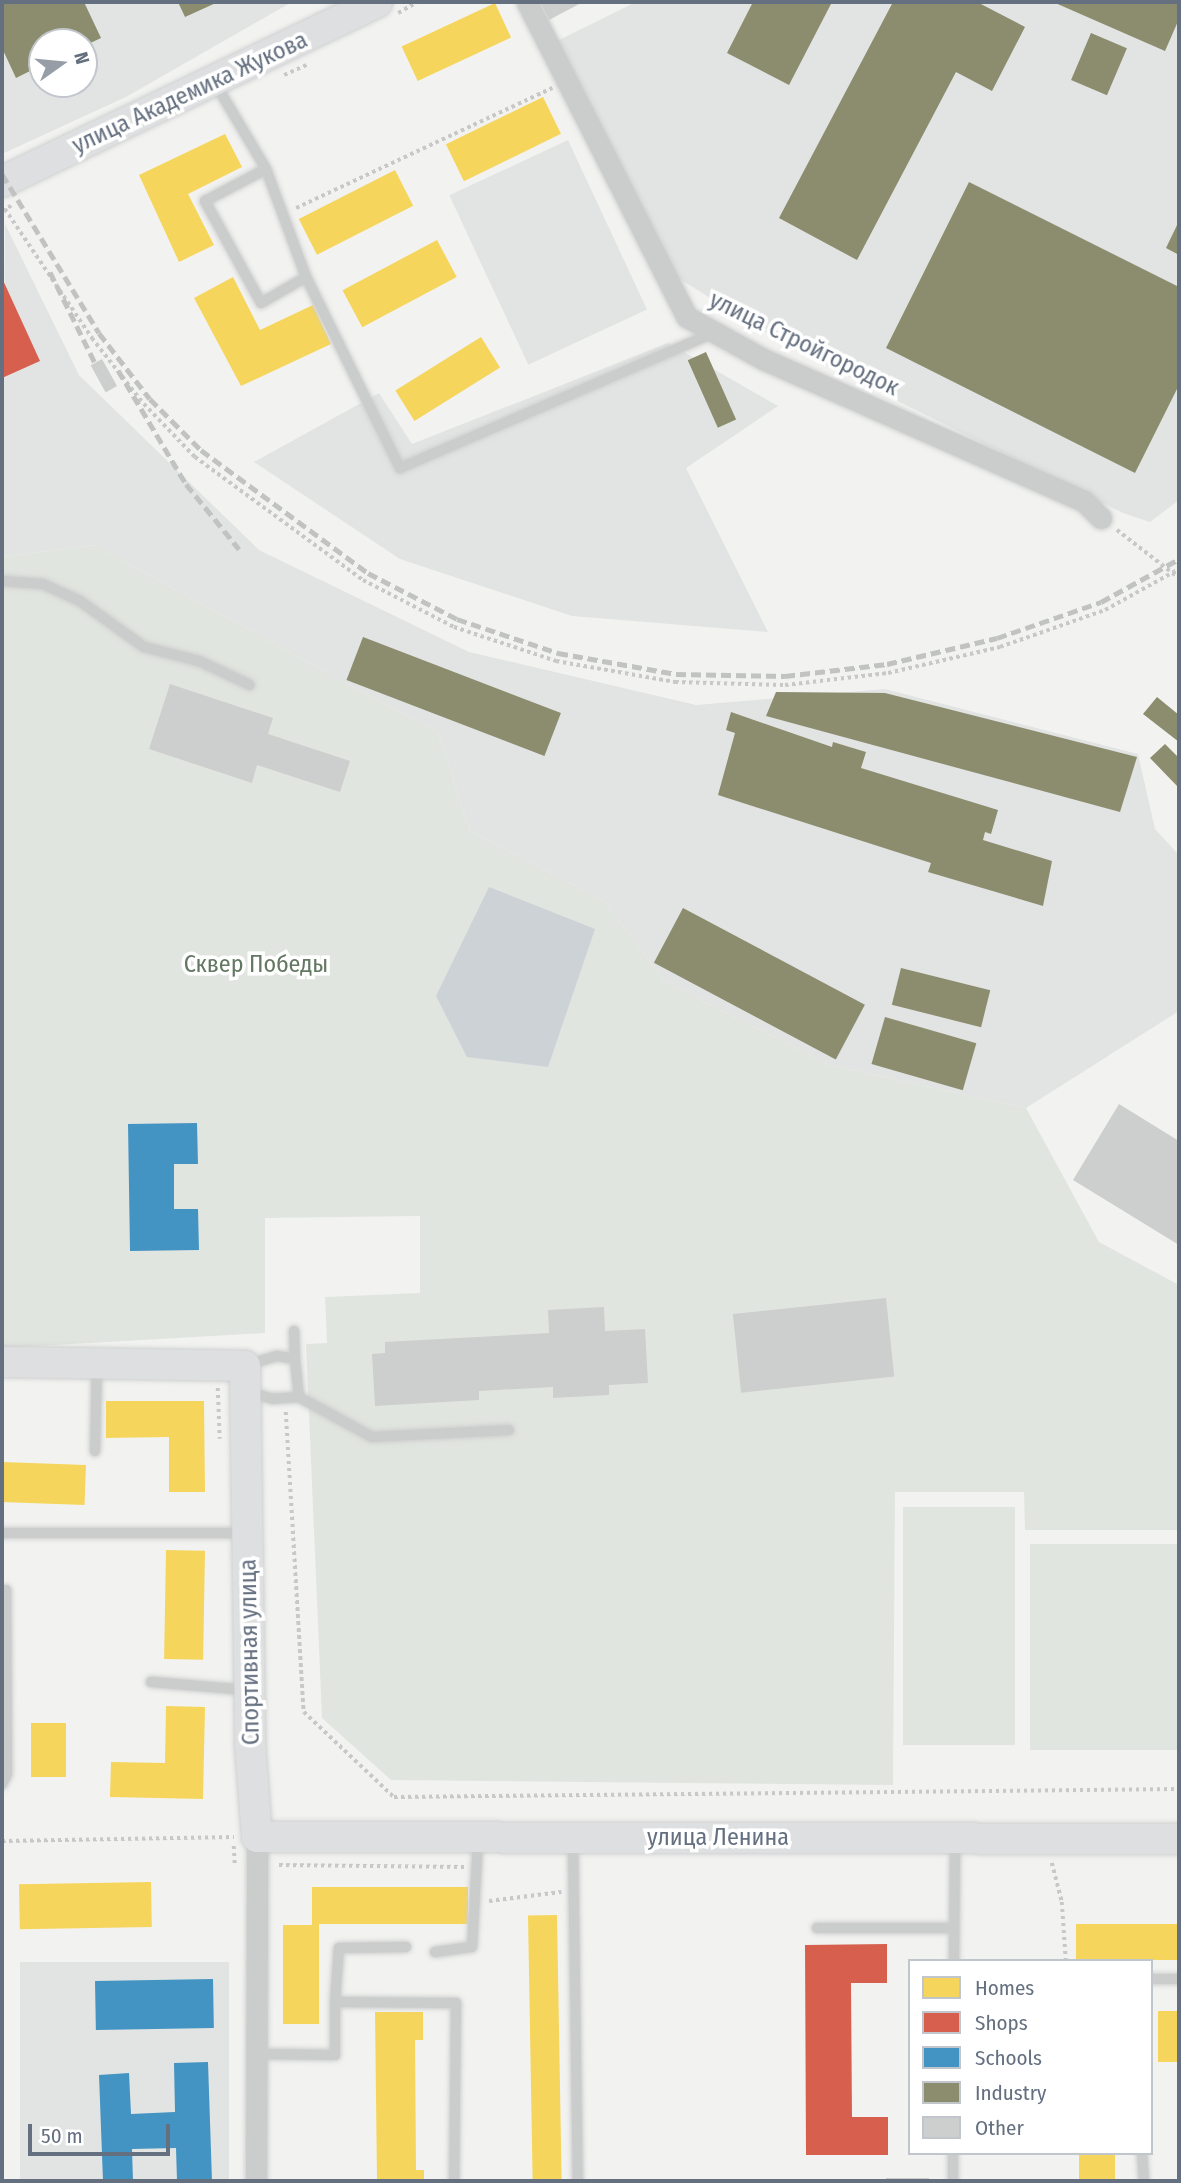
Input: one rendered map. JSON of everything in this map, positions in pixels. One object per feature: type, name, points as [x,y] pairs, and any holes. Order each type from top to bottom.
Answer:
[{"type":"street","name":"улица Академика Жукова","points":[[3,195],[215,83],[377,2]]},
{"type":"street","name":"улица Стройгородок","points":[[527,2],[687,317],[711,334],[1084,500],[1101,518]]},
{"type":"street","points":[[2,1362],[97,1363],[246,1378]]},
{"type":"street","name":"Спортивная улица","points":[[246,1378],[250,1690],[257,1837],[256,2181]]},
{"type":"street","name":"улица Ленина","points":[[257,1837],[1179,1839]]},
{"type":"lane","points":[[215,83],[266,169],[306,277],[400,468],[711,334]]},
{"type":"lane","points":[[266,169],[205,201],[261,303],[306,277]]},
{"type":"lane","points":[[2,581],[43,584],[80,601],[144,647],[199,661],[250,685]]},
{"type":"lane","points":[[295,1331],[299,1396]]},
{"type":"lane","points":[[295,1359],[277,1356],[246,1378],[285,1398],[299,1396],[372,1437],[509,1430]]},
{"type":"lane","points":[[95,1451],[97,1363]]},
{"type":"lane","points":[[2,1533],[248,1533]]},
{"type":"lane","points":[[2,1784],[7,1774],[6,1590]]},
{"type":"lane","points":[[151,1682],[250,1690]]},
{"type":"lane","points":[[435,1952],[472,1947],[478,1838]]},
{"type":"lane","points":[[573,1838],[578,2181]]},
{"type":"lane","points":[[954,1959],[955,1838]]},
{"type":"lane","points":[[817,1928],[954,1928]]},
{"type":"lane","points":[[257,2054],[335,2055],[339,1948],[406,1947]]},
{"type":"lane","points":[[1153,1979],[1179,1979]]},
{"type":"lane","points":[[335,2001],[456,2003],[454,2181]]},
{"type":"lane","points":[[953,2155],[953,2181]]},
{"type":"lane","points":[[1142,2155],[1144,2181]]},
{"type":"path","points":[[286,199],[293,209],[566,82]]},
{"type":"path","points":[[3,195],[92,338],[144,404],[195,457],[363,580],[454,627],[556,661],[676,682],[785,685],[888,673],[1000,647],[1105,610],[1179,569]]},
{"type":"path","points":[[1101,518],[1179,578]]},
{"type":"path","points":[[285,1398],[304,1712],[394,1797],[1179,1789]]},
{"type":"path","points":[[2,1841],[257,1837]]},
{"type":"path","points":[[279,1865],[477,1867]]},
{"type":"path","points":[[1055,1877],[1066,1959]]},
{"type":"path","points":[[502,1896],[574,1891]]},
{"type":"shaded area","points":[[2,2],[292,2],[126,97],[2,154]]},
{"type":"shaded area","points":[[636,2],[1179,2],[1179,500],[1150,522],[1123,513],[791,348],[678,278],[557,41]]},
{"type":"shaded area","points":[[568,140],[647,309],[528,365],[449,195]]},
{"type":"shaded area","points":[[5,224],[79,375],[259,550],[469,652],[696,705],[885,689],[1138,754],[1155,829],[1179,855],[1179,1011],[1026,1108],[829,1065],[665,982],[604,901],[470,831],[438,733],[94,545],[2,557]]},
{"type":"shaded area","points":[[668,343],[778,406],[686,468],[768,632],[572,616],[400,559],[254,462],[379,393],[412,444]]},
{"type":"shaded area","points":[[489,887],[595,929],[548,1067],[467,1057],[436,996]]},
{"type":"shaded area","points":[[20,1962],[229,1962],[229,2181],[20,2181]]},
{"type":"green space","name":"Сквер Победы","points":[[94,545],[438,733],[470,831],[604,901],[665,982],[829,1065],[1026,1108],[1099,1242],[1179,1285],[1179,1530],[1025,1530],[1024,1492],[895,1492],[893,1785],[391,1780],[322,1718],[306,1344],[327,1343],[325,1297],[420,1293],[420,1216],[265,1218],[265,1333],[2,1348],[2,557]]},
{"type":"green space","points":[[903,1507],[1015,1507],[1015,1745],[903,1745]]},
{"type":"green space","points":[[1030,1544],[1179,1544],[1179,1750],[1030,1750]]},
{"type":"building: Homes","points":[[495,3],[511,37],[418,81],[402,47]]},
{"type":"building: Homes","points":[[543,97],[561,134],[464,181],[446,144]]},
{"type":"building: Homes","points":[[225,134],[242,167],[188,194],[214,245],[179,262],[139,175]]},
{"type":"building: Homes","points":[[395,170],[413,206],[317,255],[299,219]]},
{"type":"building: Homes","points":[[437,240],[457,277],[362,327],[343,290]]},
{"type":"building: Homes","points":[[233,277],[260,330],[313,305],[331,344],[241,386],[194,298]]},
{"type":"building: Homes","points":[[481,337],[500,368],[414,421],[395,391]]},
{"type":"building: Homes","points":[[106,1401],[204,1401],[205,1492],[169,1492],[169,1437],[106,1438]]},
{"type":"building: Homes","points":[[2,1462],[86,1465],[85,1505],[2,1502]]},
{"type":"building: Homes","points":[[166,1550],[205,1551],[203,1660],[164,1659]]},
{"type":"building: Homes","points":[[166,1706],[205,1707],[203,1799],[110,1797],[111,1762],[165,1763]]},
{"type":"building: Homes","points":[[31,1723],[66,1723],[66,1777],[31,1777]]},
{"type":"building: Homes","points":[[151,1882],[152,1927],[20,1929],[19,1884]]},
{"type":"building: Homes","points":[[312,1887],[468,1887],[468,1924],[319,1924],[319,2024],[283,2024],[283,1925],[312,1925]]},
{"type":"building: Homes","points":[[557,1915],[562,2181],[533,2181],[528,1916]]},
{"type":"building: Homes","points":[[1076,1924],[1179,1924],[1179,1960],[1076,1959]]},
{"type":"building: Homes","points":[[1158,2011],[1179,2011],[1179,2062],[1158,2062]]},
{"type":"building: Homes","points":[[375,2012],[423,2012],[423,2040],[415,2040],[416,2170],[424,2170],[424,2181],[377,2181]]},
{"type":"building: Homes","points":[[1079,2155],[1115,2155],[1115,2181],[1079,2181]]},
{"type":"building: Shops","points":[[2,278],[40,361],[2,378]]},
{"type":"building: Shops","points":[[887,1944],[887,1983],[851,1983],[852,2117],[888,2117],[888,2155],[806,2155],[805,1945]]},
{"type":"building: Schools","points":[[197,1123],[198,1164],[174,1164],[174,1209],[198,1209],[199,1250],[130,1251],[128,1124]]},
{"type":"building: Schools","points":[[213,1979],[214,2028],[96,2030],[95,1981]]},
{"type":"building: Schools","points":[[208,2062],[212,2181],[177,2181],[176,2148],[132,2149],[133,2181],[103,2181],[99,2075],[129,2073],[131,2114],[175,2112],[174,2063]]},
{"type":"building: Industry","points":[[2,2],[84,2],[96,28],[28,28],[28,72],[16,78],[2,48]]},
{"type":"building: Industry","points":[[178,2],[218,2],[185,17]]},
{"type":"building: Industry","points":[[753,2],[832,2],[789,85],[727,53]]},
{"type":"building: Industry","points":[[893,2],[977,2],[1025,27],[992,91],[956,72],[857,260],[779,218]]},
{"type":"building: Industry","points":[[1053,2],[1179,2],[1179,19],[1165,51]]},
{"type":"building: Industry","points":[[1091,33],[1127,48],[1107,95],[1071,80]]},
{"type":"building: Industry","points":[[969,182],[1179,287],[1179,385],[1135,473],[886,348]]},
{"type":"building: Industry","points":[[1179,221],[1179,255],[1166,248]]},
{"type":"building: Industry","points":[[706,352],[736,420],[718,428],[688,360]]},
{"type":"building: Industry","points":[[363,637],[561,713],[544,756],[347,680]]},
{"type":"building: Industry","points":[[776,692],[885,693],[1137,757],[1120,812],[766,716]]},
{"type":"building: Industry","points":[[1157,697],[1179,715],[1179,742],[1143,714]]},
{"type":"building: Industry","points":[[731,712],[832,747],[833,742],[866,752],[861,768],[998,810],[991,834],[985,832],[983,840],[1052,861],[1043,906],[928,872],[931,863],[718,795],[735,733],[726,730]]},
{"type":"building: Industry","points":[[1165,744],[1179,758],[1179,788],[1150,758]]},
{"type":"building: Industry","points":[[683,908],[865,1005],[836,1059],[654,963]]},
{"type":"building: Industry","points":[[901,968],[990,990],[981,1027],[892,1005]]},
{"type":"building: Industry","points":[[885,1017],[976,1043],[963,1090],[871,1064]]},
{"type":"building: Other","points":[[540,2],[583,2],[549,20]]},
{"type":"building: Other","points":[[102,359],[117,386],[106,392],[91,365]]},
{"type":"building: Other","points":[[170,684],[273,718],[268,734],[350,761],[340,792],[257,765],[252,783],[149,749]]},
{"type":"building: Other","points":[[1119,1104],[1179,1141],[1179,1245],[1073,1180]]},
{"type":"building: Other","points":[[886,1298],[894,1377],[741,1393],[733,1314]]},
{"type":"building: Other","points":[[604,1307],[605,1331],[645,1329],[648,1383],[609,1385],[609,1395],[553,1398],[553,1387],[479,1391],[479,1400],[375,1406],[372,1354],[385,1353],[385,1342],[549,1333],[548,1310]]},
{"type":"building: Other","points":[[886,2178],[929,2178],[929,2181],[886,2181]]},
{"type":"railway","points":[[2,174],[99,333],[150,399],[201,450],[368,573],[457,619],[558,653],[676,674],[785,676],[887,664],[997,638],[1101,602],[1179,559]]},
{"type":"railway","points":[[50,272],[95,363]]},
{"type":"railway","points":[[118,370],[186,484],[239,549]]}]
